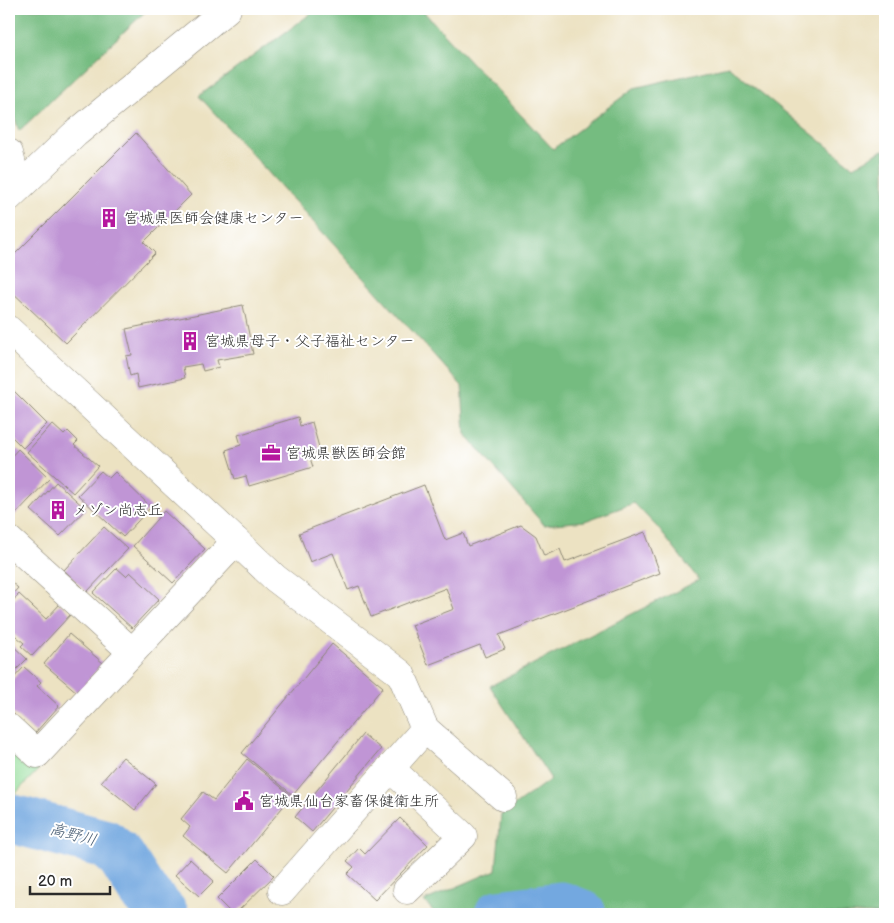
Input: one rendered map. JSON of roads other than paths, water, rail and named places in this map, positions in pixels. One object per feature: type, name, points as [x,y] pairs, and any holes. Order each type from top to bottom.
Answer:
[{"type":"street","points":[[13,193],[74,134],[226,9]]},
{"type":"street","points":[[9,153],[13,193]]},
{"type":"street","points":[[9,330],[276,578],[400,674],[424,729],[503,797]]},
{"type":"street","points":[[9,540],[131,652]]},
{"type":"street","points":[[9,728],[37,754],[236,541]]},
{"type":"street","points":[[282,891],[424,729]]},
{"type":"street","points":[[390,768],[462,836],[407,890]]},
{"type":"waterway","name":"高野川","points":[[9,818],[106,844],[121,857],[141,889],[164,914]]},
{"type":"waterway","name":"高野川","points":[[499,914],[561,906],[582,914]]},
{"type":"place","name":"宮城県医師会健康センター","points":[[109,218]]},
{"type":"place","name":"宮城県母子・父子福祉センター","points":[[190,341]]},
{"type":"place","name":"宮城県獣医師会館","points":[[271,453]]},
{"type":"place","name":"メゾン尚志丘","points":[[58,510]]},
{"type":"place","name":"宮城県仙台家畜保健衛生所","points":[[244,801]]}]
